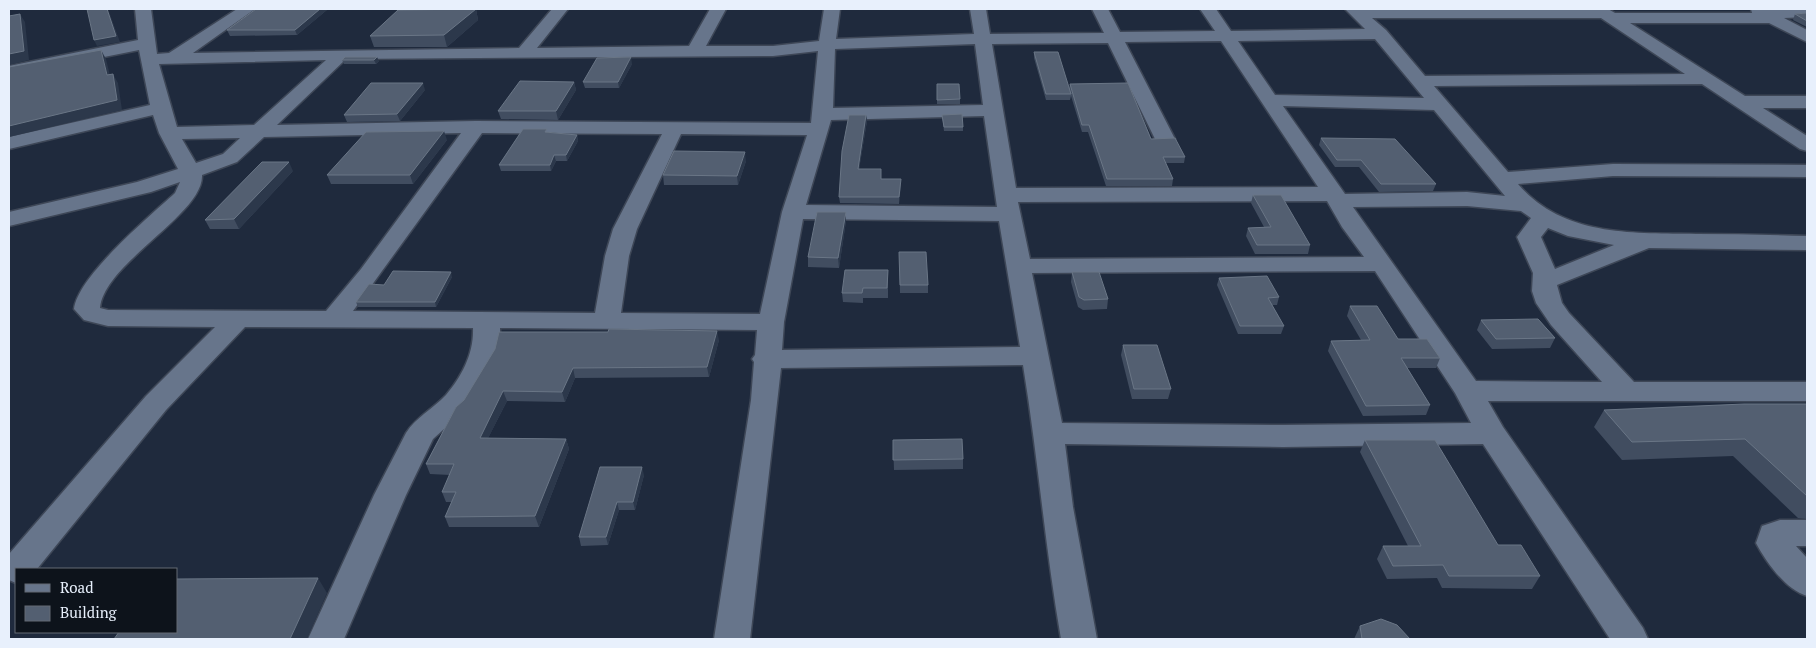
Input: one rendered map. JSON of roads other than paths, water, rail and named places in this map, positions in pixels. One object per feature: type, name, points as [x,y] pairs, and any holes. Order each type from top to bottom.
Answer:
[{"type":"street","points":[[143,9],[148,51],[160,108],[169,133],[191,173],[190,187],[183,197],[102,278],[90,293],[86,302],[86,308],[90,313],[108,318],[771,322]]},
{"type":"street","points":[[174,58],[247,9]]},
{"type":"street","points":[[524,53],[560,9]]},
{"type":"street","points":[[696,52],[718,9]]},
{"type":"street","points":[[732,639],[765,400],[766,358],[771,322],[793,212],[821,122],[832,9]]},
{"type":"street","points":[[978,9],[981,39],[1008,204],[1049,433],[1057,507],[1079,639]]},
{"type":"street","points":[[1100,9],[1165,139]]},
{"type":"street","points":[[1208,9],[1336,198],[1353,227],[1382,264],[1468,391],[1491,433],[1630,639]]},
{"type":"street","points":[[1355,11],[1764,14],[1807,12]]},
{"type":"street","points":[[1355,11],[1380,34],[1502,179],[1535,211],[1566,227],[1589,234],[1642,242],[1807,243]]},
{"type":"street","points":[[1605,13],[1807,145]]},
{"type":"street","points":[[1764,14],[1807,37]]},
{"type":"street","points":[[9,71],[148,51],[174,58],[348,54],[696,52],[792,50],[847,42],[1113,36],[1380,34]]},
{"type":"street","points":[[9,219],[191,173],[230,158],[348,54],[367,41]]},
{"type":"street","points":[[1421,81],[1706,80]]},
{"type":"street","points":[[1270,100],[1438,104]]},
{"type":"street","points":[[1740,102],[1807,102]]},
{"type":"street","points":[[9,143],[160,108]]},
{"type":"street","points":[[169,133],[476,127],[675,127],[821,122],[993,110]]},
{"type":"street","points":[[334,319],[370,274],[476,127]]},
{"type":"street","points":[[607,321],[617,256],[625,229],[675,127]]},
{"type":"street","points":[[1502,179],[1613,170],[1807,171]]},
{"type":"street","points":[[793,212],[1008,204],[1336,198],[1467,199],[1535,211]]},
{"type":"street","points":[[1535,211],[1528,236],[1545,273],[1544,282],[1549,303],[1560,319],[1628,393]]},
{"type":"street","points":[[1544,282],[1642,242]]},
{"type":"street","points":[[1019,266],[1382,264]]},
{"type":"street","points":[[19,568],[67,507],[156,403],[238,318]]},
{"type":"street","points":[[326,639],[390,495],[421,433],[456,402],[483,358],[487,346],[486,320]]},
{"type":"street","points":[[766,358],[1034,356]]},
{"type":"street","points":[[1468,391],[1628,393],[1807,392]]},
{"type":"street","points":[[1049,433],[1282,436],[1491,433]]},
{"type":"street","points":[[1807,533],[1780,533],[1774,536],[1773,542],[1807,582]]}]
